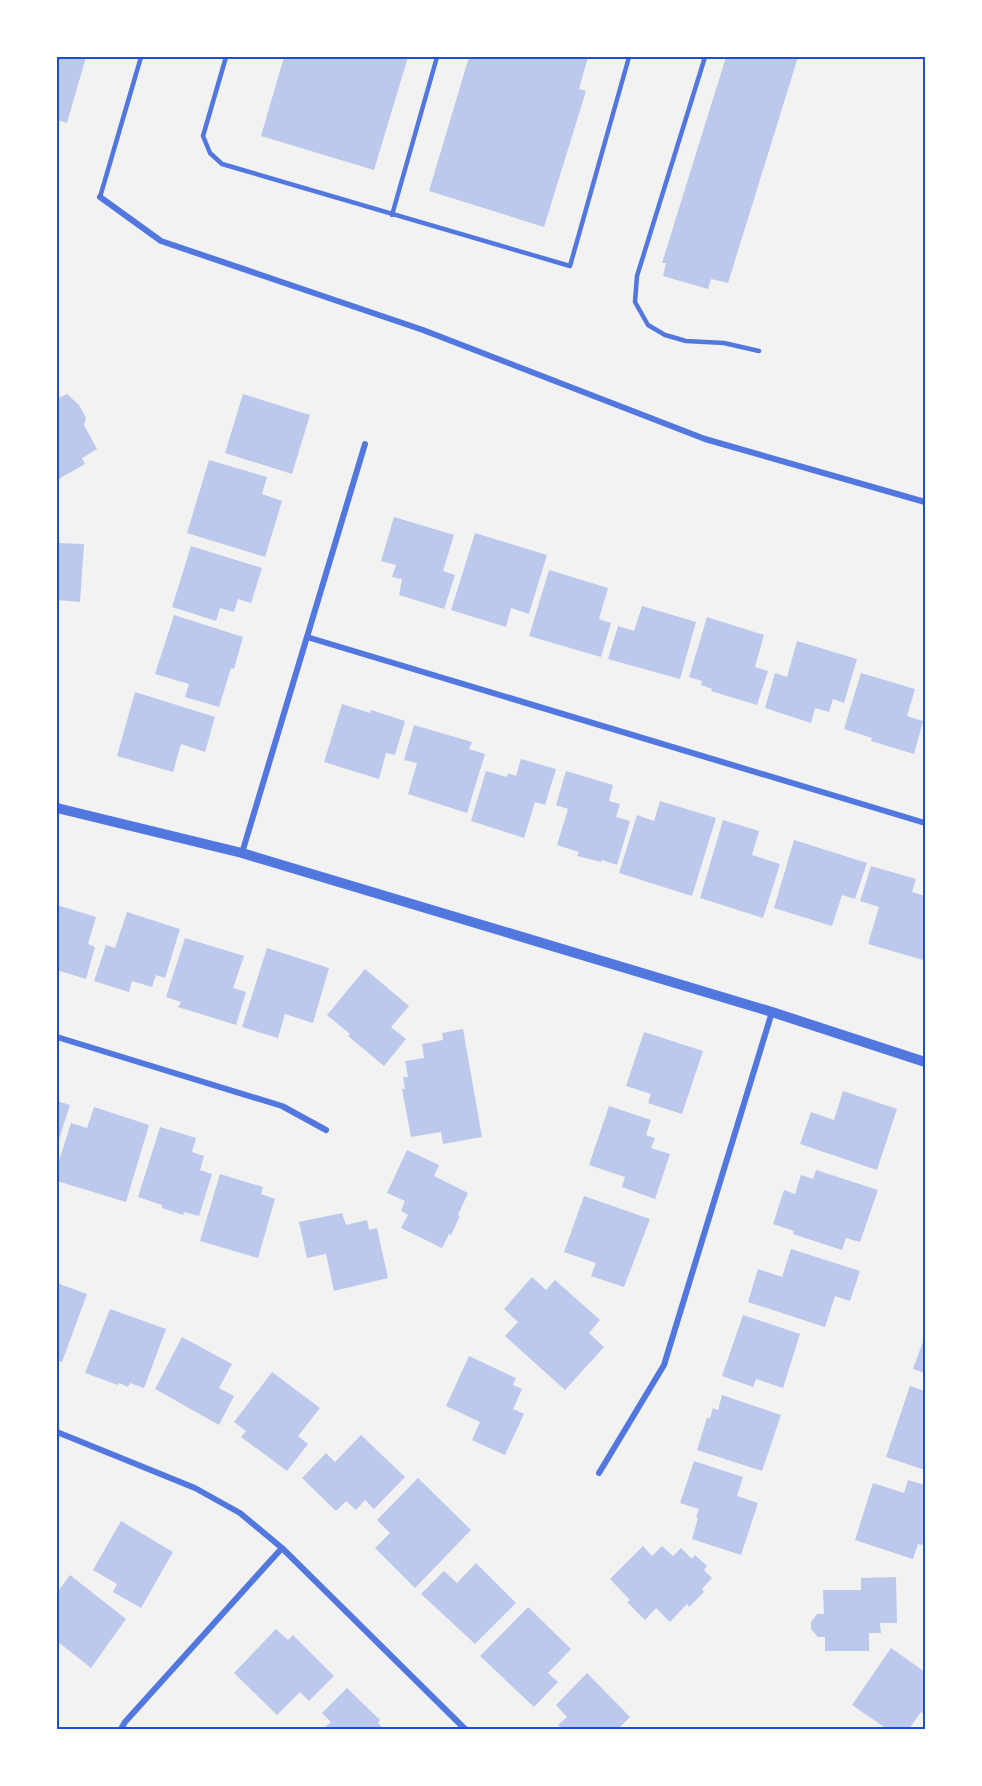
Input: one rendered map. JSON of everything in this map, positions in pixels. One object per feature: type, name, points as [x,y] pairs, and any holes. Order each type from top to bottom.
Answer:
[{"type":"street","points":[[100,197],[161,241],[423,330],[705,439],[925,502]]},
{"type":"street","points":[[242,853],[366,444]]},
{"type":"street","points":[[307,637],[925,823]]},
{"type":"street","points":[[57,808],[242,853],[772,1012],[925,1062]]},
{"type":"street","points":[[599,1473],[664,1365],[772,1012]]},
{"type":"street","points":[[57,1037],[282,1106],[326,1130]]},
{"type":"street","points":[[57,1432],[195,1488],[240,1513],[282,1548],[465,1729]]},
{"type":"street","points":[[121,1729],[282,1548]]},
{"type":"lane","points":[[100,197],[141,57]]},
{"type":"lane","points":[[226,57],[203,136],[210,153],[222,164],[570,266],[629,57]]},
{"type":"lane","points":[[392,215],[437,57]]},
{"type":"lane","points":[[705,57],[637,276],[635,302],[648,324],[665,335],[686,340],[724,343],[759,351]]},
{"type":"building","points":[[57,57],[86,57],[67,123],[57,120]]},
{"type":"building","points":[[284,57],[408,57],[374,170],[261,136]]},
{"type":"building","points":[[469,57],[588,57],[579,89],[586,91],[544,227],[429,191]]},
{"type":"building","points":[[726,57],[798,57],[728,283],[711,279],[708,289],[663,276],[666,263],[662,263]]},
{"type":"building","points":[[67,394],[79,405],[86,418],[84,425],[97,449],[82,458],[85,464],[57,480],[57,399]]},
{"type":"building","points":[[243,394],[310,415],[292,474],[225,453]]},
{"type":"building","points":[[209,460],[267,477],[262,494],[282,501],[265,557],[187,533]]},
{"type":"building","points":[[394,517],[454,535],[443,571],[455,575],[444,609],[399,595],[402,579],[392,577],[396,565],[381,561]]},
{"type":"building","points":[[475,533],[547,555],[529,614],[511,608],[506,627],[451,610]]},
{"type":"building","points":[[57,543],[84,544],[80,602],[57,600]]},
{"type":"building","points":[[191,546],[262,568],[251,603],[238,599],[234,612],[220,608],[216,621],[172,607]]},
{"type":"building","points":[[549,570],[608,588],[599,619],[611,623],[601,657],[529,636]]},
{"type":"building","points":[[642,606],[696,622],[680,679],[608,659],[618,626],[634,631]]},
{"type":"building","points":[[174,615],[243,637],[234,669],[231,668],[219,707],[185,697],[189,684],[155,674]]},
{"type":"building","points":[[707,617],[764,635],[755,667],[768,671],[757,705],[711,691],[712,689],[701,685],[702,681],[689,677]]},
{"type":"building","points":[[797,641],[857,659],[844,703],[833,699],[829,712],[815,708],[811,723],[765,708],[775,673],[787,677]]},
{"type":"building","points":[[861,673],[915,689],[907,716],[923,721],[914,754],[871,741],[872,738],[844,729]]},
{"type":"building","points":[[135,692],[215,717],[205,752],[181,744],[173,772],[117,756]]},
{"type":"building","points":[[342,704],[405,721],[395,755],[386,753],[379,779],[324,762]]},
{"type":"building","points":[[414,725],[472,742],[469,749],[485,754],[467,813],[408,794],[417,763],[404,760]]},
{"type":"building","points":[[521,759],[556,769],[545,805],[535,802],[524,838],[471,821],[486,771],[507,777],[508,773],[516,776]]},
{"type":"building","points":[[566,771],[613,785],[609,801],[620,804],[616,817],[630,821],[617,865],[577,856],[579,852],[557,845],[568,809],[556,805]]},
{"type":"building","points":[[660,801],[716,818],[692,896],[619,873],[637,815],[654,821]]},
{"type":"building","points":[[723,820],[759,831],[752,855],[780,864],[763,918],[700,898]]},
{"type":"building","points":[[794,840],[867,863],[855,899],[842,895],[832,926],[774,908]]},
{"type":"building","points":[[871,866],[916,879],[912,892],[925,896],[923,960],[868,944],[879,907],[860,901]]},
{"type":"building","points":[[57,905],[96,917],[88,944],[95,947],[86,979],[57,970]]},
{"type":"building","points":[[127,912],[180,929],[165,978],[156,975],[152,987],[132,981],[129,992],[94,981],[106,945],[115,948]]},
{"type":"building","points":[[185,938],[244,956],[233,988],[246,992],[236,1025],[178,1007],[181,1002],[166,997]]},
{"type":"building","points":[[267,948],[329,968],[313,1023],[285,1014],[278,1038],[242,1027]]},
{"type":"building","points":[[365,969],[409,1006],[391,1027],[406,1039],[384,1066],[327,1015]]},
{"type":"building","points":[[463,1029],[482,1137],[443,1144],[441,1132],[411,1137],[402,1089],[405,1089],[403,1077],[408,1077],[405,1061],[424,1058],[422,1044],[443,1040],[442,1033]]},
{"type":"building","points":[[644,1032],[703,1051],[682,1114],[648,1103],[651,1094],[626,1086]]},
{"type":"building","points":[[843,1091],[897,1109],[877,1170],[800,1144],[811,1112],[834,1120]]},
{"type":"building","points":[[57,1101],[70,1105],[59,1139],[57,1138]]},
{"type":"building","points":[[609,1106],[651,1120],[646,1135],[655,1138],[651,1148],[670,1154],[655,1199],[622,1187],[625,1177],[589,1165]]},
{"type":"building","points":[[94,1107],[149,1125],[126,1202],[57,1181],[57,1167],[71,1123],[87,1128]]},
{"type":"building","points":[[160,1127],[196,1138],[192,1152],[204,1156],[200,1170],[212,1174],[199,1216],[184,1212],[183,1215],[138,1197]]},
{"type":"building","points":[[407,1150],[439,1165],[434,1176],[468,1193],[458,1215],[460,1216],[442,1248],[401,1228],[408,1215],[401,1211],[405,1201],[387,1193]]},
{"type":"building","points":[[816,1170],[878,1190],[860,1242],[846,1238],[842,1250],[793,1234],[794,1231],[773,1224],[784,1190],[795,1194],[801,1175],[813,1179]]},
{"type":"building","points":[[220,1174],[263,1187],[261,1194],[275,1199],[258,1258],[200,1241]]},
{"type":"building","points":[[584,1196],[650,1219],[624,1287],[591,1276],[596,1263],[564,1252]]},
{"type":"building","points":[[342,1213],[346,1225],[367,1220],[369,1230],[377,1228],[388,1278],[334,1291],[326,1254],[307,1258],[299,1222]]},
{"type":"building","points":[[791,1249],[860,1271],[850,1301],[835,1296],[825,1327],[748,1302],[758,1269],[782,1277]]},
{"type":"building","points":[[532,1277],[546,1290],[555,1280],[600,1320],[589,1333],[604,1347],[565,1390],[505,1336],[518,1322],[504,1309]]},
{"type":"building","points":[[57,1283],[87,1294],[62,1362],[57,1360]]},
{"type":"building","points":[[110,1309],[166,1329],[144,1388],[130,1383],[128,1387],[119,1383],[118,1385],[85,1373]]},
{"type":"building","points":[[743,1315],[800,1334],[783,1388],[756,1379],[753,1387],[722,1376]]},
{"type":"building","points":[[925,1336],[925,1373],[913,1369]]},
{"type":"building","points":[[182,1337],[232,1364],[219,1388],[234,1396],[219,1425],[155,1389]]},
{"type":"building","points":[[469,1356],[516,1378],[513,1385],[522,1389],[513,1409],[524,1414],[505,1455],[472,1440],[480,1422],[446,1406]]},
{"type":"building","points":[[272,1372],[320,1408],[298,1436],[308,1444],[287,1471],[241,1437],[246,1431],[234,1422]]},
{"type":"building","points":[[910,1386],[925,1391],[925,1470],[886,1457]]},
{"type":"building","points":[[722,1395],[781,1415],[762,1471],[697,1450],[707,1418],[710,1418],[713,1408],[718,1410]]},
{"type":"building","points":[[361,1435],[405,1477],[374,1509],[365,1500],[356,1510],[346,1501],[336,1511],[302,1478],[326,1453],[335,1462]]},
{"type":"building","points":[[694,1461],[743,1477],[737,1496],[758,1503],[741,1555],[692,1539],[699,1509],[680,1503]]},
{"type":"building","points":[[418,1478],[471,1530],[415,1588],[375,1548],[390,1533],[377,1520]]},
{"type":"building","points":[[908,1480],[925,1485],[925,1536],[922,1545],[918,1544],[913,1559],[855,1540],[873,1483],[904,1493]]},
{"type":"building","points":[[121,1521],[173,1552],[141,1608],[113,1592],[117,1584],[93,1570]]},
{"type":"building","points":[[643,1546],[652,1556],[662,1546],[673,1556],[681,1548],[692,1559],[695,1555],[707,1566],[704,1570],[712,1578],[702,1589],[704,1592],[689,1607],[687,1604],[670,1622],[656,1608],[645,1620],[627,1602],[630,1600],[610,1579]]},
{"type":"building","points":[[476,1563],[516,1603],[475,1644],[421,1594],[444,1571],[457,1583]]},
{"type":"building","points":[[70,1575],[126,1619],[91,1668],[57,1641],[57,1593]]},
{"type":"building","points":[[896,1577],[897,1623],[880,1623],[881,1633],[869,1633],[869,1651],[825,1651],[825,1637],[818,1637],[811,1629],[811,1622],[817,1614],[824,1614],[823,1590],[861,1590],[861,1578]]},
{"type":"building","points":[[528,1607],[571,1649],[548,1673],[558,1682],[534,1707],[480,1656]]},
{"type":"building","points":[[276,1629],[288,1640],[293,1635],[334,1676],[309,1701],[300,1692],[277,1715],[234,1673]]},
{"type":"building","points":[[891,1648],[925,1672],[925,1715],[921,1712],[909,1729],[887,1729],[852,1705]]},
{"type":"building","points":[[587,1673],[630,1717],[618,1729],[563,1729],[558,1725],[567,1717],[556,1705]]},
{"type":"building","points":[[347,1688],[380,1720],[378,1723],[384,1729],[323,1729],[331,1722],[322,1713]]}]
